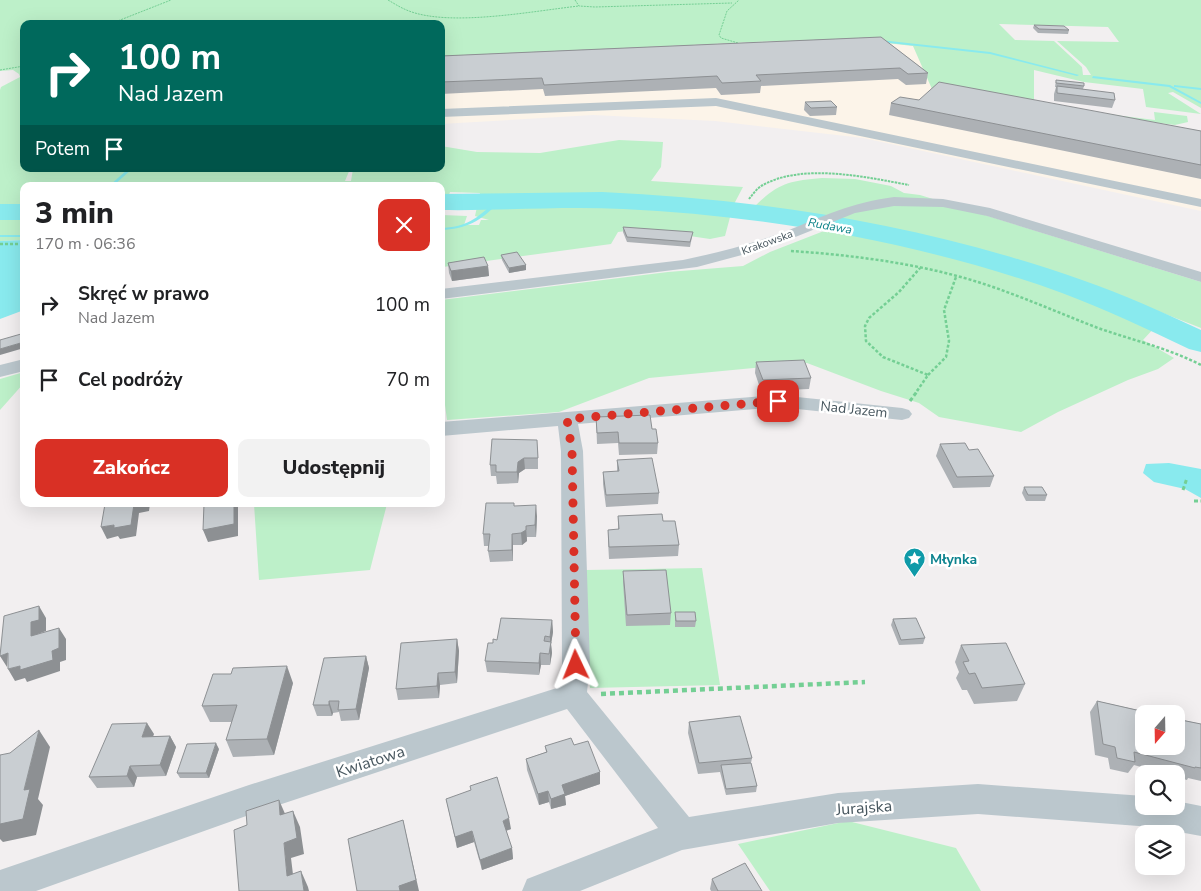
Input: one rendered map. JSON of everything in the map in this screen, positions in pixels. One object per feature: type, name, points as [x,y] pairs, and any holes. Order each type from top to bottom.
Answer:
[{"type":"street","points":[[445,113],[716,102],[1201,203]]},
{"type":"street","name":"Krakowska","points":[[445,294],[683,265],[730,255],[779,238],[848,210],[901,201],[935,202],[964,206],[1018,220],[1201,277]]},
{"type":"street","points":[[0,372],[20,366]]},
{"type":"street","name":"Nad Jazem","points":[[445,429],[778,401],[902,414]]},
{"type":"street","points":[[567,419],[572,451],[576,665],[573,695],[682,834]]},
{"type":"street","name":"Kwiatowa","points":[[0,887],[249,800],[573,695]]},
{"type":"street","name":"Jurajska","points":[[539,891],[682,834],[838,808],[978,799],[1152,812],[1201,821]]},
{"type":"path","points":[[120,20],[172,0]]},
{"type":"path","points":[[388,0],[411,12],[462,16],[579,6],[732,3],[739,0]]},
{"type":"path","points":[[575,0],[579,6]]},
{"type":"path","points":[[732,3],[726,10],[723,27],[719,34],[721,38],[730,42],[744,44]]},
{"type":"path","points":[[0,70],[20,67]]},
{"type":"path","points":[[748,199],[755,190],[765,184],[787,177],[838,174],[877,179]]},
{"type":"path","points":[[0,244],[20,244]]},
{"type":"path","points":[[823,253],[920,268],[980,282],[1099,328],[1182,355],[1201,365]]},
{"type":"path","points":[[920,268],[899,292],[869,318],[865,326],[866,341],[883,357],[928,375]]},
{"type":"path","points":[[902,414],[928,375],[946,357],[949,341],[944,310],[956,277]]},
{"type":"path","points":[[1183,490],[1187,478]]},
{"type":"path","points":[[1194,501],[1201,501]]},
{"type":"path","points":[[573,695],[865,682]]},
{"type":"shaded area","points":[[878,42],[913,46],[932,89],[1201,141],[1201,211],[863,138],[715,121],[593,115],[445,124],[445,62]]},
{"type":"green space","points":[[0,0],[1201,0],[1201,108],[1173,92],[1168,93],[1201,114],[1146,107],[1143,89],[1084,82],[1034,70],[1034,105],[1155,120],[1154,112],[1187,116],[1188,122],[1175,125],[1026,106],[932,89],[913,46],[878,42],[786,45],[776,41],[445,57],[445,20],[20,20],[20,77],[13,70],[0,71]],"holes":[[[999,24],[1108,27],[1119,42],[1057,41],[1086,67],[1091,75],[1083,75],[1082,67],[1054,41],[1015,40]]]},
{"type":"green space","points":[[20,77],[20,172],[349,172],[345,181],[351,181],[352,172],[445,172],[445,147],[477,152],[540,153],[619,140],[663,142],[661,167],[651,181],[743,187],[733,206],[725,236],[710,239],[642,229],[618,232],[611,244],[445,267],[445,215],[467,216],[464,225],[479,225],[481,220],[489,220],[475,216],[480,193],[450,192],[445,206],[445,182],[20,182],[20,240],[0,241],[1,87]]},
{"type":"green space","points":[[822,178],[855,179],[891,186],[904,193],[920,195],[1201,282],[1201,328],[1083,283],[979,251],[883,229],[754,207],[777,188],[801,180]]},
{"type":"green space","points":[[829,229],[963,260],[1026,279],[1155,327],[1143,340],[1174,358],[1158,369],[1128,380],[1058,412],[1021,432],[939,417],[919,403],[807,363],[649,378],[559,412],[447,420],[445,405],[445,300],[668,272],[743,266],[770,252]]},
{"type":"green space","points":[[20,373],[20,388],[0,410],[0,379]]},
{"type":"green space","points":[[254,507],[386,507],[370,570],[259,580]]},
{"type":"green space","points":[[702,568],[720,685],[590,688],[586,570]]},
{"type":"green space","points":[[848,821],[956,848],[981,891],[770,891],[738,844]]},
{"type":"water","points":[[20,240],[20,312],[0,319],[0,241]]},
{"type":"water","points":[[1169,463],[1201,469],[1201,498],[1185,489],[1154,482],[1143,473],[1146,464]]},
{"type":"building","points":[[1034,25],[1064,26],[1069,30],[1039,29]]},
{"type":"building","points":[[881,37],[928,73],[908,74],[900,68],[756,75],[761,81],[722,83],[717,76],[544,85],[542,78],[445,82],[445,56]]},
{"type":"building","points":[[1056,80],[1084,83],[1084,86],[1056,83]]},
{"type":"building","points":[[939,82],[1201,131],[1201,165],[891,103],[900,97],[919,100]]},
{"type":"building","points":[[1057,86],[1114,93],[1115,100],[1057,93]]},
{"type":"building","points":[[831,101],[837,107],[811,108],[805,102]]},
{"type":"building","points":[[623,227],[693,232],[690,242],[627,237]]},
{"type":"building","points":[[517,252],[526,265],[509,268],[501,255]]},
{"type":"building","points":[[484,257],[488,266],[451,271],[448,263]]},
{"type":"building","points":[[20,334],[20,343],[0,349],[0,340]]},
{"type":"building","points":[[804,360],[811,378],[763,380],[756,362]]},
{"type":"building","points":[[650,415],[652,429],[656,429],[658,443],[619,443],[618,432],[597,433],[596,417]]},
{"type":"building","points":[[492,439],[537,440],[538,458],[524,458],[518,462],[517,472],[496,472],[496,465],[490,465]]},
{"type":"building","points":[[965,443],[969,450],[978,449],[994,476],[957,477],[940,444]]},
{"type":"building","points":[[652,458],[659,493],[606,495],[603,472],[619,471],[617,460]]},
{"type":"building","points":[[1024,487],[1042,487],[1047,495],[1028,495]]},
{"type":"building","points":[[486,503],[514,503],[514,506],[536,505],[535,525],[526,526],[526,530],[521,533],[512,534],[512,550],[488,551],[490,534],[483,534]]},
{"type":"building","points":[[104,507],[134,507],[131,525],[114,528],[114,525],[101,527]]},
{"type":"building","points":[[204,507],[234,507],[234,524],[203,530]]},
{"type":"building","points":[[662,514],[663,521],[675,521],[679,545],[609,547],[608,530],[619,529],[618,516]]},
{"type":"building","points":[[666,570],[671,613],[627,615],[623,571]]},
{"type":"building","points":[[39,606],[39,620],[31,622],[31,636],[59,628],[59,648],[52,651],[53,660],[20,670],[20,666],[8,669],[8,653],[0,656],[4,616]]},
{"type":"building","points":[[675,612],[695,612],[696,621],[676,621]]},
{"type":"building","points":[[501,618],[552,620],[550,637],[545,636],[544,641],[551,642],[549,654],[540,653],[539,663],[485,661],[488,643],[493,643],[493,639],[497,640]]},
{"type":"building","points":[[916,618],[925,638],[901,640],[893,619]]},
{"type":"building","points":[[457,639],[455,672],[438,673],[437,686],[396,689],[401,643]]},
{"type":"building","points":[[1006,643],[1025,684],[982,688],[975,673],[969,674],[963,662],[969,661],[961,645]]},
{"type":"building","points":[[366,656],[356,709],[338,710],[339,701],[329,701],[329,705],[313,705],[324,658]]},
{"type":"building","points":[[287,666],[267,739],[226,740],[237,705],[202,706],[213,674],[231,674],[233,668]]},
{"type":"building","points":[[1097,701],[1135,710],[1135,762],[1117,758],[1115,747],[1103,744]]},
{"type":"building","points":[[740,716],[752,758],[699,763],[689,722]]},
{"type":"building","points":[[1185,721],[1201,724],[1201,768],[1145,755],[1185,755]]},
{"type":"building","points":[[147,723],[142,737],[170,736],[160,765],[130,766],[127,776],[89,777],[112,724]]},
{"type":"building","points":[[39,730],[24,790],[30,789],[23,819],[0,824],[0,755],[10,753]]},
{"type":"building","points":[[571,738],[574,745],[588,741],[600,772],[562,785],[565,794],[551,799],[548,791],[538,794],[526,759],[547,752],[545,746]]},
{"type":"building","points":[[216,743],[206,773],[177,773],[187,744]]},
{"type":"building","points":[[751,763],[757,786],[726,789],[721,765]]},
{"type":"building","points":[[497,777],[509,818],[503,821],[512,848],[480,860],[472,831],[455,837],[446,799],[471,790],[470,786]]},
{"type":"building","points":[[279,800],[280,815],[293,811],[297,838],[284,843],[287,876],[301,871],[304,891],[239,891],[234,830],[247,825],[246,811]]},
{"type":"building","points":[[403,820],[416,880],[399,886],[400,891],[357,891],[348,839]]},
{"type":"building","points":[[745,863],[762,891],[718,891],[712,879]]},
{"type":"waterway","points":[[881,41],[990,53],[1077,75]]},
{"type":"waterway","points":[[1093,77],[1170,86],[1201,103]]},
{"type":"waterway","points":[[1175,86],[1201,89]]},
{"type":"waterway","points":[[115,182],[127,172]]},
{"type":"waterway","name":"Rudawa","points":[[445,202],[625,201],[733,210],[842,227],[949,250],[1072,286],[1201,342]]},
{"type":"waterway","points":[[445,229],[472,223],[496,203]]},
{"type":"waterway","name":"Rudawa","points":[[0,212],[20,212]]},
{"type":"waterway","points":[[0,236],[20,236]]},
{"type":"place","name":"Młynka","points":[[914,578]]},
{"type":"route","points":[[576,665],[572,451],[567,419],[778,401]]}]
